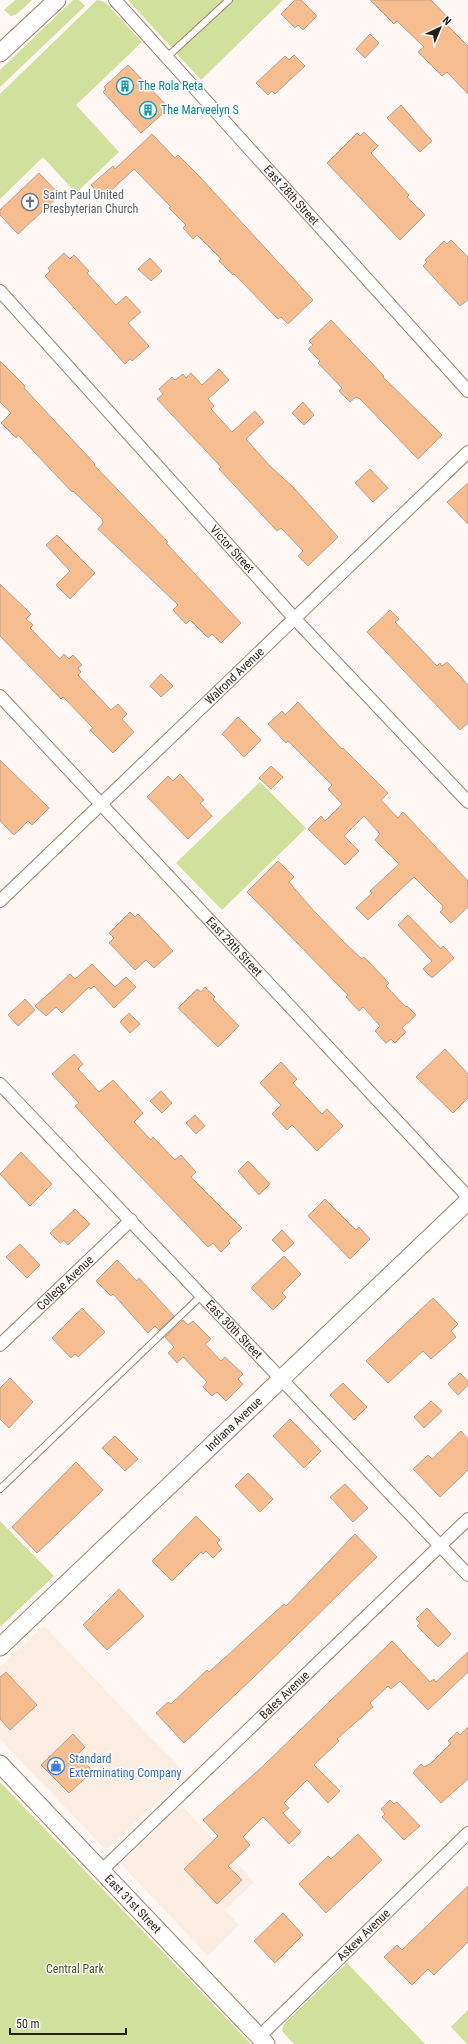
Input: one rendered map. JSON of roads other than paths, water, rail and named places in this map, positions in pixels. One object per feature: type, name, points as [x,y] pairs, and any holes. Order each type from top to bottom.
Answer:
[{"type":"street","points":[[0,54],[57,0]]},
{"type":"street","name":"East 28th Street","points":[[115,0],[468,391]]},
{"type":"street","name":"Victor Street","points":[[0,291],[295,619],[468,802]]},
{"type":"street","name":"Walrond Avenue","points":[[0,901],[468,452]]},
{"type":"street","name":"East 29th Street","points":[[0,696],[468,1197]]},
{"type":"street","name":"East 30th Street","points":[[0,1084],[202,1294],[468,1575]]},
{"type":"street","name":"Indiana Avenue","points":[[0,1647],[280,1378],[468,1201]]},
{"type":"street","name":"College Avenue","points":[[0,1346],[130,1220]]},
{"type":"street","name":"Bales Avenue","points":[[101,1871],[468,1519]]},
{"type":"street","name":"East 31st Street","points":[[0,1764],[262,2041]]},
{"type":"street","name":"Askew Avenue","points":[[262,2041],[468,1833]]},
{"type":"lane","points":[[167,57],[229,0]]},
{"type":"lane","points":[[0,1489],[202,1294]]},
{"type":"place","name":"The Rola Reta","points":[[125,86]]},
{"type":"place","name":"The Marveelyn S","points":[[148,110]]},
{"type":"place","name":"Saint Paul United Presbyterian Church","points":[[30,202]]},
{"type":"place","name":"Standard Exterminating Company","points":[[56,1766]]},
{"type":"park label","name":"Central Park","points":[[75,1969]]}]
